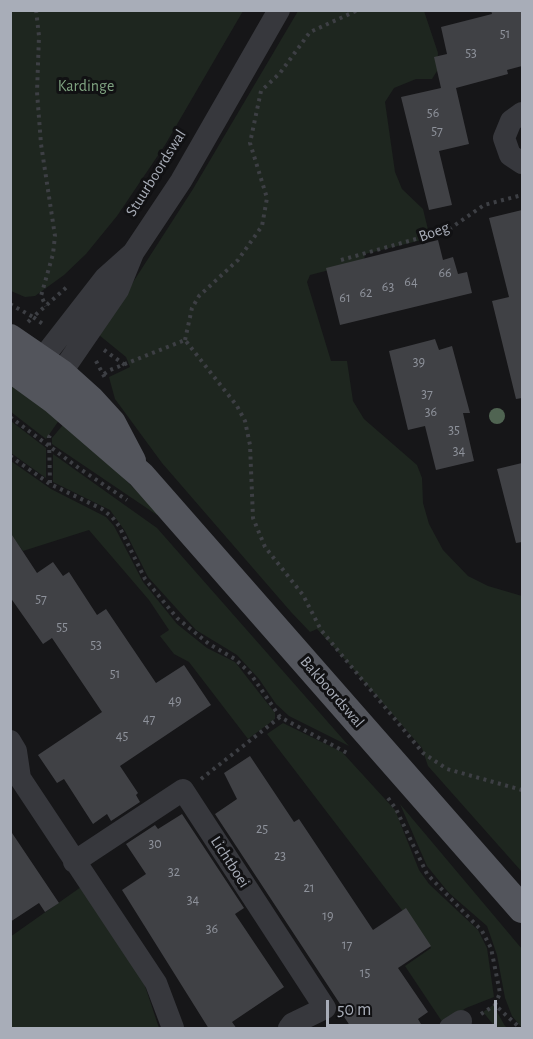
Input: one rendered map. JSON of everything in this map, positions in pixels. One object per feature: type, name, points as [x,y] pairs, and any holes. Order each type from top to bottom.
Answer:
[{"type":"main road","points":[[10,338],[47,373]]},
{"type":"main road","points":[[10,368],[47,373]]},
{"type":"main road","name":"Bakboordswal","points":[[47,373],[141,476],[522,909]]},
{"type":"street","name":"Stuurboordswal","points":[[47,373],[105,278],[133,253],[181,181],[279,10]]},
{"type":"street","points":[[522,113],[511,121],[504,138],[510,155],[522,163]]},
{"type":"street","points":[[10,741],[16,751],[20,778],[156,983],[173,1029]]},
{"type":"street","points":[[74,862],[183,790]]},
{"type":"street","name":"Lichtboei","points":[[183,790],[325,1008],[292,1024],[290,1029]]},
{"type":"path","points":[[36,10],[39,36],[38,92],[41,144],[55,236],[53,254],[41,296],[46,306]]},
{"type":"path","points":[[185,340],[192,308],[199,296],[238,260],[262,226],[267,198],[250,143],[261,91],[280,73],[310,32],[358,10]]},
{"type":"path","name":"Boeg","points":[[341,260],[448,230],[484,205],[522,195]]},
{"type":"path","points":[[10,304],[33,317],[71,284]]},
{"type":"path","points":[[104,375],[110,370],[185,340]]},
{"type":"path","points":[[185,340],[237,406],[245,421],[250,445],[253,518],[265,547],[303,595],[321,630],[423,753],[447,769],[522,790]]},
{"type":"path","points":[[50,484],[49,436],[55,430]]},
{"type":"path","points":[[10,456],[50,484],[112,517],[119,526],[145,579],[177,618],[199,637],[235,659],[250,673],[280,717],[351,755]]},
{"type":"path","points":[[183,790],[232,757],[280,717]]},
{"type":"path","points":[[385,794],[396,809],[427,874],[482,931],[491,948],[500,993],[495,1005],[520,1029]]},
{"type":"green space","name":"Kardinge","points":[[10,11],[243,11],[165,145],[117,216],[86,254],[64,275],[35,296],[25,297],[11,291]]},
{"type":"green space","points":[[298,11],[424,11],[438,53],[437,71],[432,79],[416,79],[394,88],[385,102],[395,172],[402,189],[423,209],[430,238],[365,254],[364,261],[310,275],[307,282],[331,361],[347,361],[353,401],[364,419],[417,465],[422,478],[423,503],[429,524],[443,550],[468,576],[488,586],[522,596],[522,872],[428,766],[422,748],[348,663],[317,629],[310,632],[291,612],[162,463],[115,399],[109,377],[130,367],[126,357],[99,335],[193,189]]},
{"type":"green space","points":[[10,377],[62,416],[46,439],[11,412]]},
{"type":"green space","points":[[67,420],[159,514],[157,515],[52,444],[52,438]]},
{"type":"green space","points":[[11,421],[46,448],[46,478],[11,453]]},
{"type":"green space","points":[[53,454],[157,528],[349,746],[289,716],[276,704],[259,679],[237,655],[196,630],[148,577],[125,531],[110,510],[53,482]]},
{"type":"green space","points":[[11,461],[51,489],[106,517],[114,526],[143,582],[177,624],[207,648],[235,662],[275,713],[275,719],[248,739],[189,662],[174,654],[160,636],[169,630],[149,600],[89,530],[23,551],[17,543],[11,547]]},
{"type":"green space","points":[[283,723],[342,752],[395,810],[419,870],[429,884],[478,930],[487,948],[494,997],[466,1008],[443,1023],[405,966],[431,948],[267,734]]},
{"type":"green space","points":[[400,804],[522,949],[522,1028],[512,1016],[505,998],[497,955],[487,926],[449,893],[427,866]]},
{"type":"green space","points":[[81,887],[142,977],[159,1028],[11,1028],[10,937]]},
{"type":"green space","points":[[493,1005],[508,1028],[496,1028],[483,1012]]},
{"type":"building","points":[[491,10],[522,10],[522,66],[507,70],[508,74],[456,88],[469,144],[439,151],[452,205],[429,210],[401,97],[441,88],[434,57],[447,54],[441,27],[492,14]]},
{"type":"building","points":[[522,210],[522,398],[516,399],[492,301],[509,297],[489,218]]},
{"type":"building","points":[[438,240],[443,260],[453,257],[458,274],[467,272],[472,293],[340,325],[326,268]]},
{"type":"building","points":[[435,339],[439,350],[452,346],[470,413],[463,413],[474,461],[436,470],[425,426],[408,430],[389,351]]},
{"type":"building","points":[[522,463],[522,542],[516,543],[497,469]]},
{"type":"building","points":[[10,532],[37,573],[53,562],[63,576],[69,572],[97,615],[106,609],[156,683],[184,665],[211,705],[120,766],[138,793],[136,795],[140,802],[111,821],[107,814],[93,824],[64,779],[57,783],[38,755],[102,712],[52,638],[43,644],[10,597]]},
{"type":"building","points":[[250,756],[294,822],[299,819],[373,930],[406,908],[431,946],[398,968],[428,1012],[418,1019],[424,1029],[352,1029],[341,1012],[344,1010],[215,814],[237,799],[224,773]]},
{"type":"building","points":[[182,814],[244,908],[235,914],[284,987],[232,1022],[237,1029],[209,1029],[122,890],[146,874],[126,844],[155,825],[158,829]]},
{"type":"building","points":[[10,830],[59,903],[45,912],[39,903],[10,922]]}]
